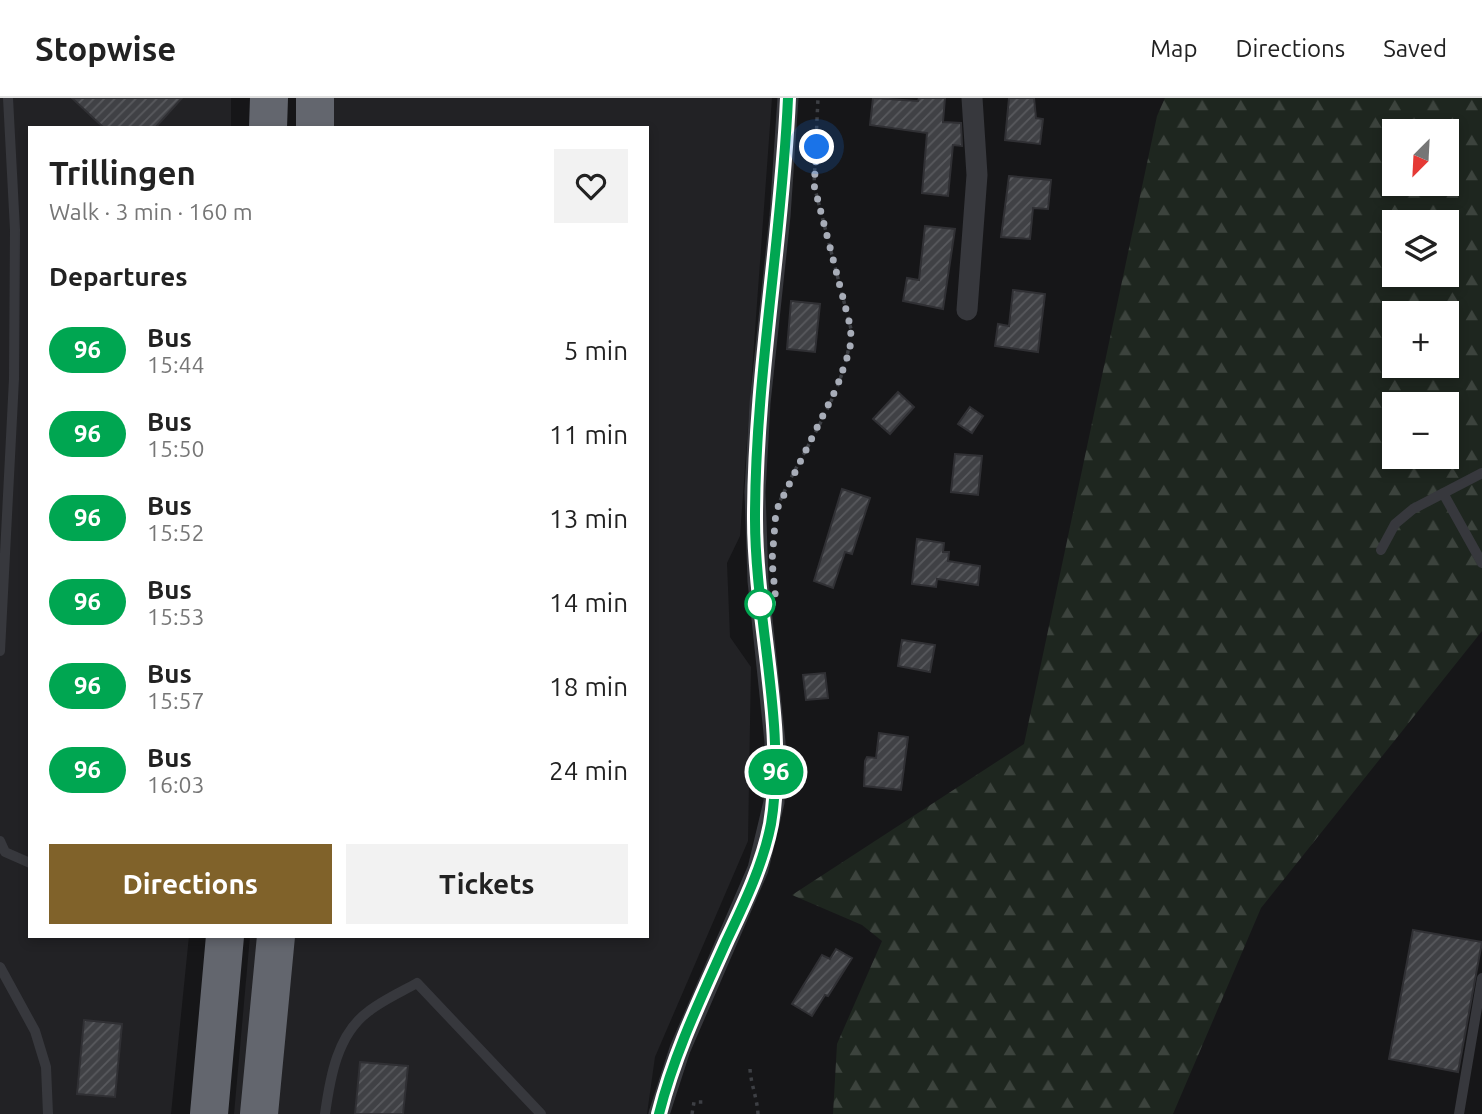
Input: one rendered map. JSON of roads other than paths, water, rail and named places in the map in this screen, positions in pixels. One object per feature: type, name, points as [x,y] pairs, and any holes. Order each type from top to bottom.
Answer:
[{"type":"highway","points":[[268,126],[269,98]]},
{"type":"highway","points":[[315,98],[315,126]]},
{"type":"highway","points":[[209,1114],[225,938]]},
{"type":"highway","points":[[259,1114],[276,938]]},
{"type":"street","points":[[659,1114],[680,1049],[758,869],[774,802],[775,742],[758,581],[755,492],[760,403],[780,216],[788,98]]},
{"type":"street","points":[[967,310],[977,175],[972,98]]},
{"type":"lane","points":[[0,651],[14,379],[15,230],[8,98]]},
{"type":"lane","points":[[1381,550],[1395,524],[1413,509],[1482,473]]},
{"type":"lane","points":[[1443,493],[1482,563]]},
{"type":"lane","points":[[0,841],[5,852],[28,862]]},
{"type":"lane","points":[[0,967],[35,1031],[46,1067],[48,1114]]},
{"type":"lane","points":[[1459,1114],[1482,978]]},
{"type":"lane","points":[[325,1114],[337,1055],[351,1031],[368,1012],[417,984],[541,1114]]}]
